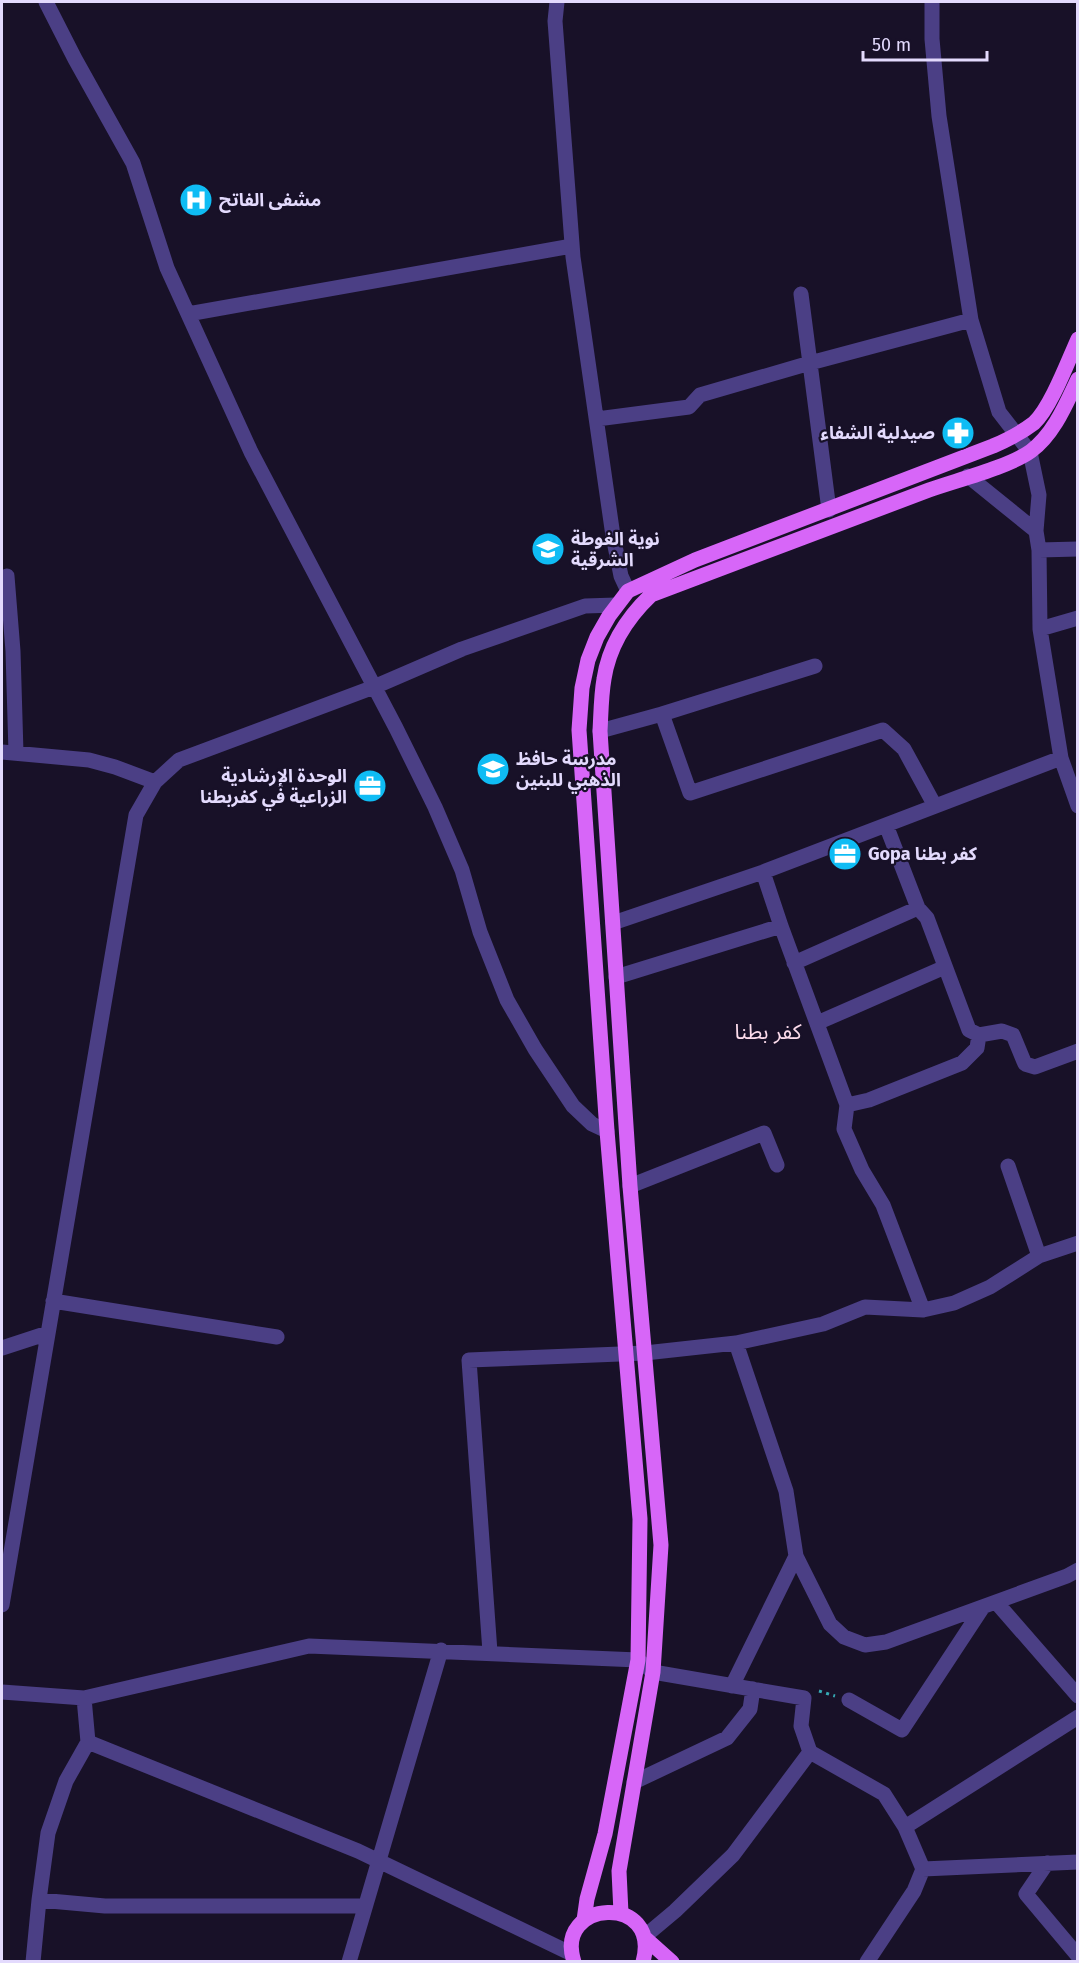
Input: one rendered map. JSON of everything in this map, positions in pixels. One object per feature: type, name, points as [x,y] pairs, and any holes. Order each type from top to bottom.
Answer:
[{"type":"main road","points":[[584,1920],[587,1899],[607,1823],[638,1660],[639,1519],[607,1131],[579,730],[582,688],[588,660],[597,637],[616,605],[628,591],[695,560],[829,510],[1017,435],[1036,421],[1077,339]]},
{"type":"main road","points":[[621,1913],[619,1871],[653,1672],[661,1545],[630,1186],[600,731],[604,679],[609,660],[623,628],[636,609],[651,595],[1030,452],[1044,439],[1056,422],[1077,378]]},
{"type":"main road","points":[[572,1959],[572,1942],[576,1930],[584,1920],[602,1912],[621,1913],[631,1918],[639,1926],[646,1949],[643,1962]]},
{"type":"main road","points":[[644,1937],[672,1962]]},
{"type":"street","points":[[46,2],[133,163],[167,268],[251,452],[435,807],[462,870],[480,932],[507,1000],[535,1049],[573,1106],[592,1124],[607,1131]]},
{"type":"street","points":[[557,2],[555,21],[572,246],[613,536],[621,576],[628,591]]},
{"type":"street","points":[[932,2],[932,39],[939,116],[970,320],[999,412],[1030,452],[1039,495],[1036,531],[1040,550],[1040,629],[1061,759],[1077,806]]},
{"type":"street","points":[[188,314],[572,246]]},
{"type":"street","points":[[801,294],[829,510]]},
{"type":"street","points":[[597,419],[689,407],[700,396],[810,363],[970,320]]},
{"type":"street","points":[[969,476],[1036,531]]},
{"type":"street","points":[[1040,550],[1077,549]]},
{"type":"street","points":[[7,576],[14,651],[9,753],[89,760],[155,782]]},
{"type":"street","points":[[2,1605],[136,814],[155,782],[179,760],[374,687],[462,649],[585,606],[616,605]]},
{"type":"street","points":[[1040,629],[1077,618]]},
{"type":"street","points":[[600,731],[815,666]]},
{"type":"street","points":[[662,714],[690,793],[883,730],[904,749],[935,806]]},
{"type":"street","points":[[613,923],[763,872],[1061,759]]},
{"type":"street","points":[[886,825],[918,908],[927,918],[969,1030],[979,1035],[1002,1031],[1013,1035],[1025,1064],[1035,1067],[1077,1051]]},
{"type":"street","points":[[763,872],[780,926],[847,1105],[844,1129],[862,1170],[883,1205],[923,1310]]},
{"type":"street","points":[[794,963],[918,908]]},
{"type":"street","points":[[616,977],[780,926]]},
{"type":"street","points":[[817,1023],[945,967]]},
{"type":"street","points":[[847,1105],[869,1100],[962,1063],[977,1048],[979,1035]]},
{"type":"street","points":[[630,1186],[764,1133],[777,1165]]},
{"type":"street","points":[[1008,1166],[1039,1256]]},
{"type":"street","points":[[490,1652],[469,1360],[645,1353],[736,1343],[823,1324],[865,1307],[923,1310],[954,1303],[990,1287],[1039,1256],[1077,1243]]},
{"type":"street","points":[[53,1301],[277,1337]]},
{"type":"street","points":[[2,1348],[48,1333]]},
{"type":"street","points":[[736,1343],[786,1491],[796,1556],[830,1624],[844,1637],[865,1645],[886,1642],[1077,1570]]},
{"type":"street","points":[[732,1686],[796,1556]]},
{"type":"street","points":[[989,1604],[1077,1696]]},
{"type":"street","points":[[849,1700],[902,1730],[989,1604]]},
{"type":"street","points":[[2,1692],[84,1698],[309,1646],[638,1660],[653,1672],[804,1698],[801,1726],[810,1752],[884,1794],[905,1827],[923,1869],[914,1891],[867,1962]]},
{"type":"street","points":[[350,1962],[441,1650]]},
{"type":"street","points":[[634,1782],[727,1738],[750,1709],[753,1689]]},
{"type":"street","points":[[33,1962],[48,1833],[66,1781],[88,1742],[84,1698]]},
{"type":"street","points":[[905,1827],[1077,1717]]},
{"type":"street","points":[[88,1742],[358,1851],[572,1959]]},
{"type":"street","points":[[644,1937],[675,1911],[733,1855],[810,1752]]},
{"type":"street","points":[[923,1869],[1077,1862]]},
{"type":"street","points":[[1047,1863],[1026,1894],[1077,1956]]},
{"type":"street","points":[[39,1900],[105,1906],[365,1906]]},
{"type":"path","points":[[804,1698],[813,1690],[849,1700]]},
{"type":"place","name":"مشفى الفاتح","points":[[196,200]]},
{"type":"place","name":"صيدلية الشفاء","points":[[958,433]]},
{"type":"place","name":"نوية الغوطة الشرقية","points":[[548,549]]},
{"type":"place","name":"مدرسة حافظ الذهبي للبنين","points":[[493,769]]},
{"type":"place","name":"الوحدة الإرشادية الزراعية في كفربطنا","points":[[370,786]]},
{"type":"place","name":"Gopa كفر بطنا","points":[[845,854]]},
{"type":"district","name":"كفر بطنا","points":[[768,1032]]}]
